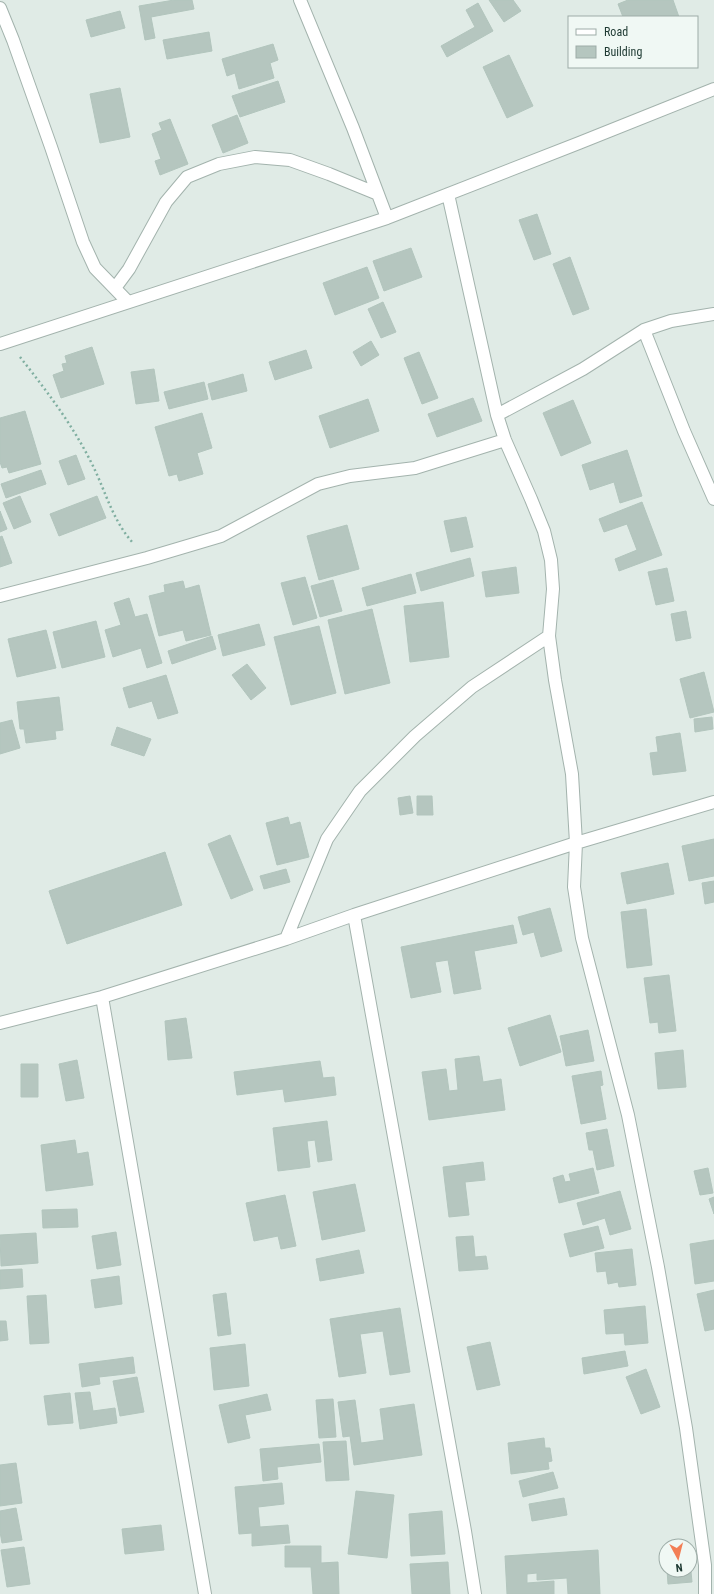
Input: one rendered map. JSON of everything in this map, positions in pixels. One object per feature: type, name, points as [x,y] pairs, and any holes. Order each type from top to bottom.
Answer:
[{"type":"street","points":[[300,0],[387,218]]},
{"type":"street","points":[[0,8],[51,147],[83,242],[95,268],[128,302]]},
{"type":"street","points":[[4,343],[387,218],[714,89]]},
{"type":"street","points":[[115,288],[129,269],[166,202],[187,177],[219,164],[255,158],[290,160],[378,194]]},
{"type":"street","points":[[448,194],[497,415],[505,440],[544,531],[552,560],[553,589],[549,636],[555,680],[572,774],[576,843],[574,887],[582,938],[628,1115],[658,1267],[686,1428],[705,1565],[705,1594]]},
{"type":"street","points":[[497,415],[583,369],[644,330],[671,321],[714,314]]},
{"type":"street","points":[[644,330],[684,430],[714,499]]},
{"type":"street","points":[[0,596],[146,558],[221,536],[318,484],[350,476],[415,468],[505,440]]},
{"type":"street","points":[[286,939],[328,839],[360,791],[415,736],[472,687],[549,636]]},
{"type":"street","points":[[0,1023],[102,997],[286,939],[354,915],[576,843],[714,802]]},
{"type":"street","points":[[354,915],[465,1531],[475,1594]]},
{"type":"street","points":[[102,997],[205,1594]]},
{"type":"path","points":[[4,343],[43,386],[71,426],[91,462],[122,531],[146,558]]},
{"type":"building","points":[[174,0],[192,0],[194,9],[151,17],[155,38],[145,40],[139,6]]},
{"type":"building","points":[[489,0],[513,0],[521,11],[504,22]]},
{"type":"building","points":[[628,0],[673,0],[679,16],[623,16],[618,4]]},
{"type":"building","points":[[478,3],[493,31],[447,57],[441,46],[475,27],[466,10]]},
{"type":"building","points":[[120,11],[125,28],[91,37],[86,20]]},
{"type":"building","points":[[209,32],[212,51],[167,59],[163,40]]},
{"type":"building","points":[[273,44],[278,60],[270,63],[274,78],[239,89],[235,73],[227,76],[222,59]]},
{"type":"building","points":[[509,55],[533,106],[507,118],[483,67]]},
{"type":"building","points":[[278,81],[285,102],[240,117],[232,96]]},
{"type":"building","points":[[120,88],[130,137],[100,143],[90,94]]},
{"type":"building","points":[[237,115],[248,143],[223,153],[212,125]]},
{"type":"building","points":[[170,119],[188,164],[160,175],[155,161],[161,159],[152,134],[162,130],[159,123]]},
{"type":"building","points":[[537,214],[551,254],[534,260],[519,220]]},
{"type":"building","points":[[411,248],[422,277],[384,291],[373,261]]},
{"type":"building","points":[[570,257],[589,309],[573,315],[553,264]]},
{"type":"building","points":[[367,267],[379,298],[335,315],[323,283]]},
{"type":"building","points":[[383,302],[396,332],[381,338],[368,309]]},
{"type":"building","points":[[371,341],[379,355],[361,366],[353,352]]},
{"type":"building","points":[[92,347],[104,384],[61,398],[53,375],[64,371],[62,364],[67,363],[65,356]]},
{"type":"building","points":[[306,350],[312,368],[275,380],[269,362]]},
{"type":"building","points":[[419,352],[438,398],[422,404],[404,358]]},
{"type":"building","points":[[154,369],[159,401],[136,404],[131,372]]},
{"type":"building","points":[[243,374],[247,391],[212,400],[208,384]]},
{"type":"building","points":[[204,382],[208,399],[169,409],[164,392]]},
{"type":"building","points":[[473,398],[482,421],[437,437],[428,414]]},
{"type":"building","points":[[368,399],[379,431],[330,448],[319,416]]},
{"type":"building","points":[[573,400],[591,443],[561,456],[543,413]]},
{"type":"building","points":[[25,411],[41,464],[9,473],[7,467],[2,468],[0,462],[0,418]]},
{"type":"building","points":[[202,413],[212,448],[197,453],[203,474],[179,481],[177,474],[169,476],[155,427]]},
{"type":"building","points":[[627,450],[642,496],[620,503],[614,482],[590,490],[582,465]]},
{"type":"building","points":[[76,455],[85,479],[68,485],[59,461]]},
{"type":"building","points":[[41,470],[46,484],[6,498],[1,484]]},
{"type":"building","points":[[20,496],[31,522],[14,529],[3,503]]},
{"type":"building","points":[[97,496],[106,518],[59,536],[50,514]]},
{"type":"building","points":[[642,502],[662,555],[619,571],[615,559],[637,550],[627,524],[604,532],[599,519]]},
{"type":"building","points":[[0,511],[7,529],[0,532]]},
{"type":"building","points":[[466,517],[473,547],[451,552],[444,521]]},
{"type":"building","points":[[347,525],[359,569],[319,580],[307,536]]},
{"type":"building","points":[[2,536],[12,563],[0,567],[0,537]]},
{"type":"building","points":[[470,558],[474,576],[421,591],[416,573]]},
{"type":"building","points":[[516,567],[519,593],[486,597],[482,572]]},
{"type":"building","points":[[667,568],[674,601],[656,605],[648,572]]},
{"type":"building","points":[[411,574],[416,593],[367,606],[362,588]]},
{"type":"building","points":[[305,577],[317,618],[293,625],[281,583]]},
{"type":"building","points":[[333,580],[342,611],[320,617],[311,586]]},
{"type":"building","points":[[183,581],[185,589],[199,585],[211,635],[186,641],[183,630],[159,636],[149,596],[165,592],[164,585]]},
{"type":"building","points":[[129,598],[135,617],[147,614],[162,663],[147,668],[141,648],[113,657],[105,630],[121,625],[114,603]]},
{"type":"building","points":[[443,602],[449,657],[410,662],[404,606]]},
{"type":"building","points":[[372,609],[390,683],[345,694],[328,620]]},
{"type":"building","points":[[686,611],[691,638],[676,641],[671,614]]},
{"type":"building","points":[[96,621],[105,657],[62,668],[53,632]]},
{"type":"building","points":[[259,624],[265,645],[223,656],[218,635]]},
{"type":"building","points":[[319,626],[336,693],[291,705],[274,637]]},
{"type":"building","points":[[46,630],[56,668],[17,677],[8,639]]},
{"type":"building","points":[[212,636],[216,649],[172,664],[168,651]]},
{"type":"building","points":[[247,664],[266,688],[251,700],[232,675]]},
{"type":"building","points":[[704,672],[714,712],[690,718],[680,679]]},
{"type":"building","points":[[166,675],[178,713],[158,719],[152,701],[129,708],[123,688]]},
{"type":"building","points":[[59,697],[63,730],[55,731],[56,739],[26,743],[24,729],[20,729],[17,702]]},
{"type":"building","points":[[712,717],[713,729],[695,732],[694,719]]},
{"type":"building","points":[[12,720],[20,748],[0,754],[0,723]]},
{"type":"building","points":[[117,727],[151,739],[144,756],[111,745]]},
{"type":"building","points":[[680,733],[686,771],[653,775],[650,753],[658,752],[656,737]]},
{"type":"building","points":[[410,796],[413,813],[400,815],[398,798]]},
{"type":"building","points":[[417,796],[432,796],[433,815],[417,815]]},
{"type":"building","points":[[288,817],[290,825],[300,822],[309,857],[277,865],[266,823]]},
{"type":"building","points":[[230,835],[253,890],[231,899],[208,844]]},
{"type":"building","points":[[714,839],[714,876],[689,881],[682,846]]},
{"type":"building","points":[[165,852],[182,905],[67,944],[49,891]]},
{"type":"building","points":[[668,863],[674,894],[627,904],[621,873]]},
{"type":"building","points":[[286,869],[290,882],[264,889],[260,876]]},
{"type":"building","points":[[714,881],[714,902],[705,904],[702,883]]},
{"type":"building","points":[[550,908],[562,951],[541,957],[534,932],[523,935],[518,917]]},
{"type":"building","points":[[646,909],[652,965],[627,968],[621,912]]},
{"type":"building","points":[[513,925],[517,943],[474,951],[481,989],[454,994],[448,960],[435,962],[441,992],[411,998],[401,947]]},
{"type":"building","points":[[669,975],[676,1031],[659,1033],[658,1022],[650,1023],[644,978]]},
{"type":"building","points":[[550,1015],[561,1052],[520,1066],[508,1028]]},
{"type":"building","points":[[186,1018],[192,1058],[168,1060],[165,1021]]},
{"type":"building","points":[[588,1030],[594,1061],[566,1066],[560,1036]]},
{"type":"building","points":[[683,1050],[686,1087],[658,1089],[655,1053]]},
{"type":"building","points":[[479,1056],[483,1082],[501,1079],[505,1110],[429,1120],[422,1072],[446,1069],[449,1091],[458,1090],[455,1059]]},
{"type":"building","points":[[77,1060],[84,1098],[66,1101],[59,1064]]},
{"type":"building","points":[[320,1061],[323,1078],[334,1077],[336,1095],[285,1102],[283,1089],[237,1095],[234,1072]]},
{"type":"building","points":[[21,1064],[38,1064],[38,1097],[21,1097]]},
{"type":"building","points":[[601,1071],[603,1085],[600,1086],[606,1119],[581,1124],[572,1076]]},
{"type":"building","points":[[327,1121],[332,1160],[318,1162],[315,1140],[307,1141],[310,1167],[278,1171],[273,1128]]},
{"type":"building","points":[[607,1129],[614,1166],[597,1170],[593,1150],[589,1150],[586,1133]]},
{"type":"building","points":[[75,1140],[77,1154],[88,1152],[93,1185],[46,1191],[41,1145]]},
{"type":"building","points":[[483,1162],[485,1180],[465,1182],[469,1215],[449,1217],[443,1167]]},
{"type":"building","points":[[593,1168],[599,1193],[559,1203],[553,1178],[563,1175],[565,1182],[571,1181],[569,1174]]},
{"type":"building","points":[[708,1168],[713,1193],[700,1195],[694,1171]]},
{"type":"building","points":[[355,1184],[365,1231],[322,1240],[313,1192]]},
{"type":"building","points":[[620,1191],[631,1229],[610,1235],[605,1218],[583,1225],[577,1203]]},
{"type":"building","points":[[285,1195],[296,1246],[281,1249],[278,1236],[254,1241],[246,1203]]},
{"type":"building","points":[[714,1197],[714,1214],[709,1199]]},
{"type":"building","points":[[77,1209],[78,1227],[43,1228],[42,1210]]},
{"type":"building","points":[[598,1226],[604,1248],[570,1257],[564,1234]]},
{"type":"building","points":[[116,1232],[121,1265],[97,1269],[92,1236]]},
{"type":"building","points":[[36,1233],[38,1263],[1,1266],[0,1235]]},
{"type":"building","points":[[473,1236],[475,1257],[486,1256],[488,1269],[459,1271],[456,1237]]},
{"type":"building","points":[[714,1240],[714,1281],[695,1284],[690,1244]]},
{"type":"building","points":[[632,1249],[636,1285],[619,1287],[618,1282],[608,1284],[606,1271],[597,1272],[595,1253]]},
{"type":"building","points":[[359,1250],[364,1273],[320,1281],[316,1259]]},
{"type":"building","points":[[22,1269],[23,1287],[0,1289],[0,1270]]},
{"type":"building","points":[[119,1276],[122,1304],[95,1308],[91,1280]]},
{"type":"building","points":[[714,1290],[714,1329],[705,1331],[697,1294]]},
{"type":"building","points":[[226,1293],[231,1334],[218,1336],[213,1295]]},
{"type":"building","points":[[46,1295],[49,1343],[30,1344],[27,1296]]},
{"type":"building","points":[[645,1306],[648,1343],[625,1345],[624,1333],[606,1334],[604,1310]]},
{"type":"building","points":[[400,1308],[410,1372],[390,1375],[383,1331],[360,1334],[366,1373],[339,1377],[330,1319]]},
{"type":"building","points":[[0,1321],[6,1321],[8,1340],[0,1341]]},
{"type":"building","points":[[490,1342],[500,1385],[477,1390],[467,1347]]},
{"type":"building","points":[[245,1344],[249,1386],[214,1390],[210,1348]]},
{"type":"building","points":[[625,1351],[628,1366],[584,1374],[582,1358]]},
{"type":"building","points":[[133,1357],[135,1373],[99,1377],[100,1384],[82,1387],[79,1364]]},
{"type":"building","points":[[646,1369],[660,1407],[641,1414],[626,1377]]},
{"type":"building","points":[[137,1377],[144,1412],[120,1416],[113,1381]]},
{"type":"building","points":[[90,1392],[93,1411],[115,1408],[117,1423],[80,1429],[75,1393]]},
{"type":"building","points":[[70,1393],[73,1423],[48,1425],[44,1396]]},
{"type":"building","points":[[267,1394],[271,1410],[245,1415],[250,1438],[228,1443],[219,1405]]},
{"type":"building","points":[[333,1399],[336,1437],[319,1438],[316,1400]]},
{"type":"building","points":[[355,1400],[361,1443],[384,1440],[380,1409],[414,1404],[422,1455],[354,1465],[350,1436],[343,1437],[338,1402]]},
{"type":"building","points":[[544,1438],[545,1448],[550,1448],[552,1461],[548,1462],[549,1469],[511,1474],[508,1443]]},
{"type":"building","points":[[346,1441],[349,1480],[326,1481],[323,1442]]},
{"type":"building","points":[[319,1444],[321,1462],[277,1467],[278,1479],[263,1481],[260,1449]]},
{"type":"building","points":[[16,1463],[22,1503],[0,1506],[0,1465]]},
{"type":"building","points":[[553,1472],[558,1488],[523,1497],[519,1481]]},
{"type":"building","points":[[282,1483],[284,1504],[258,1507],[260,1527],[288,1525],[290,1543],[252,1546],[252,1533],[239,1534],[235,1487]]},
{"type":"building","points":[[356,1491],[394,1495],[387,1558],[348,1554]]},
{"type":"building","points":[[564,1498],[567,1515],[532,1521],[529,1504]]},
{"type":"building","points":[[16,1508],[22,1540],[2,1543],[0,1532],[0,1511]]},
{"type":"building","points":[[442,1511],[445,1554],[411,1556],[409,1514]]},
{"type":"building","points":[[161,1525],[164,1550],[125,1554],[122,1529]]},
{"type":"building","points":[[285,1546],[321,1546],[321,1563],[338,1562],[339,1594],[313,1594],[311,1567],[285,1567]]},
{"type":"building","points":[[24,1547],[30,1584],[7,1587],[1,1550]]},
{"type":"building","points":[[598,1550],[600,1594],[568,1594],[567,1578],[537,1580],[537,1573],[527,1574],[527,1583],[554,1581],[554,1594],[507,1594],[505,1556]]},
{"type":"building","points":[[448,1562],[450,1594],[412,1594],[410,1564]]},
{"type":"building","points":[[668,1578],[692,1578],[692,1582],[668,1584]]}]
